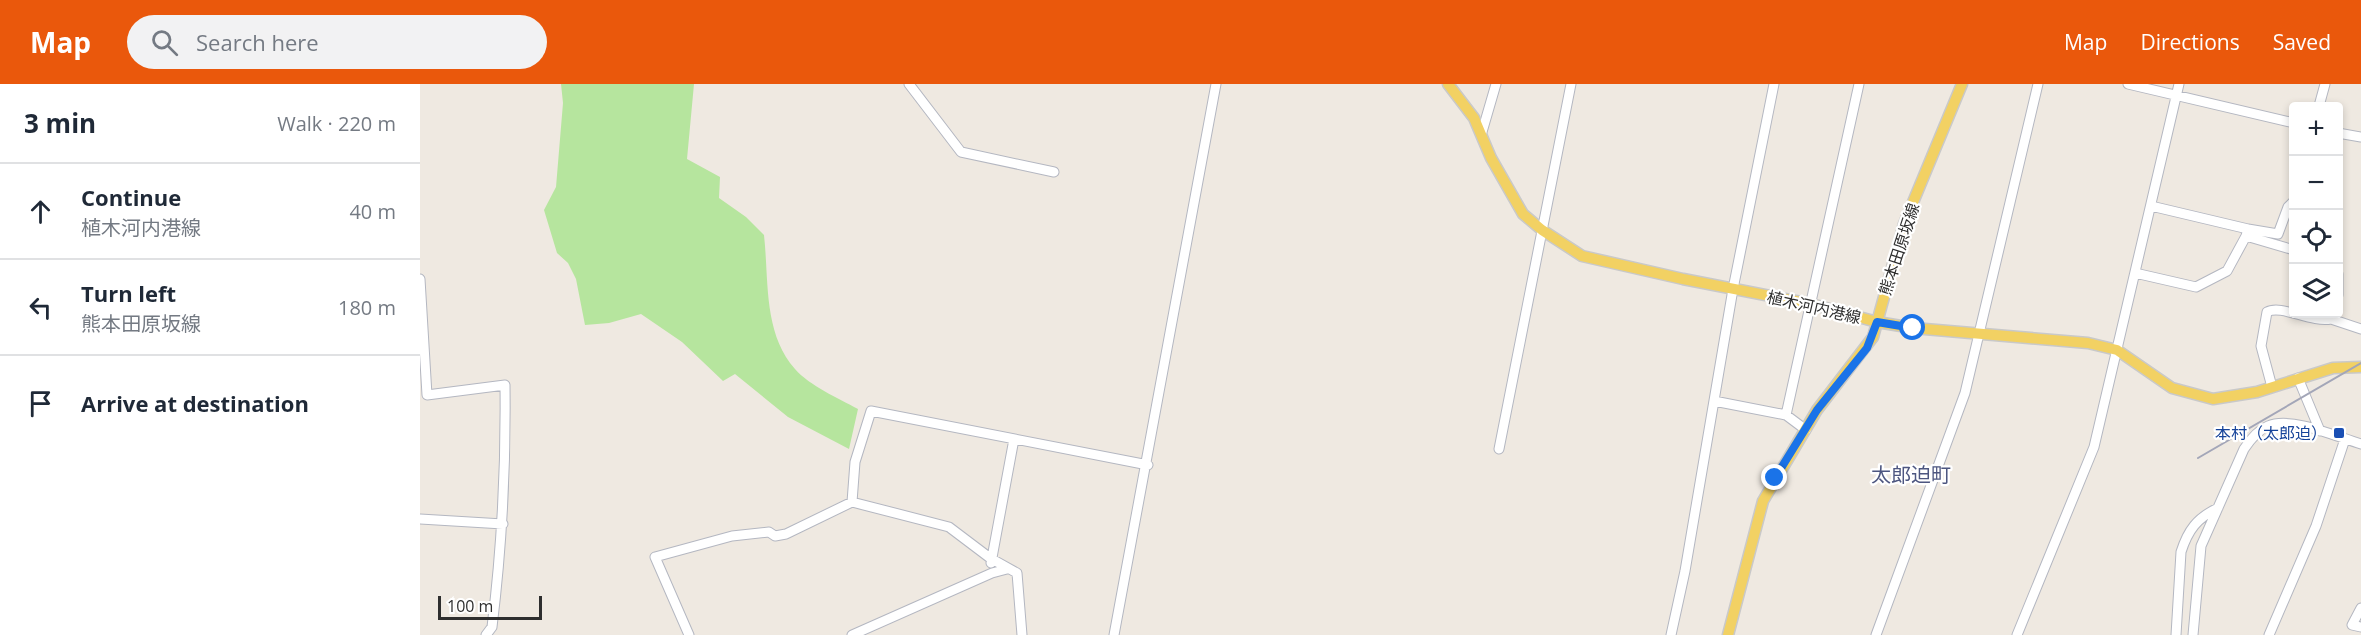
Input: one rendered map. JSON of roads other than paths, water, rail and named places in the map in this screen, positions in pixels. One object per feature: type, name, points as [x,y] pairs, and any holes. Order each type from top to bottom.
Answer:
[{"type":"main road","name":"植木河内港線","points":[[1448,84],[1466,105],[1482,132],[1491,158],[1523,214],[1567,248],[1601,261],[1811,304],[1877,322],[1913,328],[2088,343],[2117,350],[2172,388],[2213,399],[2234,398],[2332,368],[2361,367]]},
{"type":"main road","name":"熊本田原坂線","points":[[1728,635],[1763,501],[1817,410],[1867,348],[1877,322],[1904,224],[1962,84]]},
{"type":"street","points":[[909,84],[962,152],[1054,172]]},
{"type":"street","points":[[1114,635],[1148,465],[1216,84]]},
{"type":"street","points":[[1482,132],[1496,84]]},
{"type":"street","points":[[1499,449],[1571,84]]},
{"type":"street","points":[[1671,635],[1685,571],[1733,289],[1774,84]]},
{"type":"street","points":[[1786,415],[1859,84]]},
{"type":"street","points":[[1876,635],[1965,393],[2038,84]]},
{"type":"street","points":[[2128,84],[2289,122]]},
{"type":"street","points":[[2017,635],[2094,447],[2180,84]]},
{"type":"street","points":[[2320,102],[2325,84]]},
{"type":"street","points":[[2343,134],[2361,137]]},
{"type":"street","points":[[2151,206],[2247,232],[2289,248]]},
{"type":"street","points":[[2247,232],[2278,234],[2289,206]]},
{"type":"street","points":[[2135,273],[2196,287],[2227,271],[2247,232]]},
{"type":"street","points":[[420,279],[427,395],[505,385],[506,468],[503,524],[492,627],[486,635]]},
{"type":"street","points":[[2272,387],[2261,346],[2267,312],[2275,310],[2289,314]]},
{"type":"street","points":[[2306,318],[2314,320],[2323,318]]},
{"type":"street","points":[[2336,318],[2361,330]]},
{"type":"street","points":[[2298,378],[2320,431]]},
{"type":"street","points":[[1713,401],[1786,415],[1806,430]]},
{"type":"street","points":[[852,502],[855,462],[871,411],[1148,465]]},
{"type":"street","points":[[2193,635],[2201,546],[2244,448],[2252,437],[2268,426],[2301,425],[2361,444]]},
{"type":"street","points":[[992,573],[990,558],[1014,439]]},
{"type":"street","points":[[2269,635],[2316,526],[2344,439]]},
{"type":"street","points":[[689,635],[655,557],[732,536],[769,532],[775,536],[786,534],[852,502],[948,527],[990,558],[1017,573],[1022,635]]},
{"type":"street","points":[[2176,635],[2181,552],[2184,540],[2192,526],[2203,515],[2218,508]]},
{"type":"street","points":[[420,519],[503,524]]},
{"type":"street","points":[[852,635],[992,573],[1007,569]]},
{"type":"street","points":[[2361,608],[2352,625],[2361,627]]},
{"type":"railway","points":[[2198,458],[2361,363]]},
{"type":"place","name":"本村（太郎迫）","points":[[2339,433]]},
{"type":"district","name":"太郎迫町","points":[[1911,474]]}]
